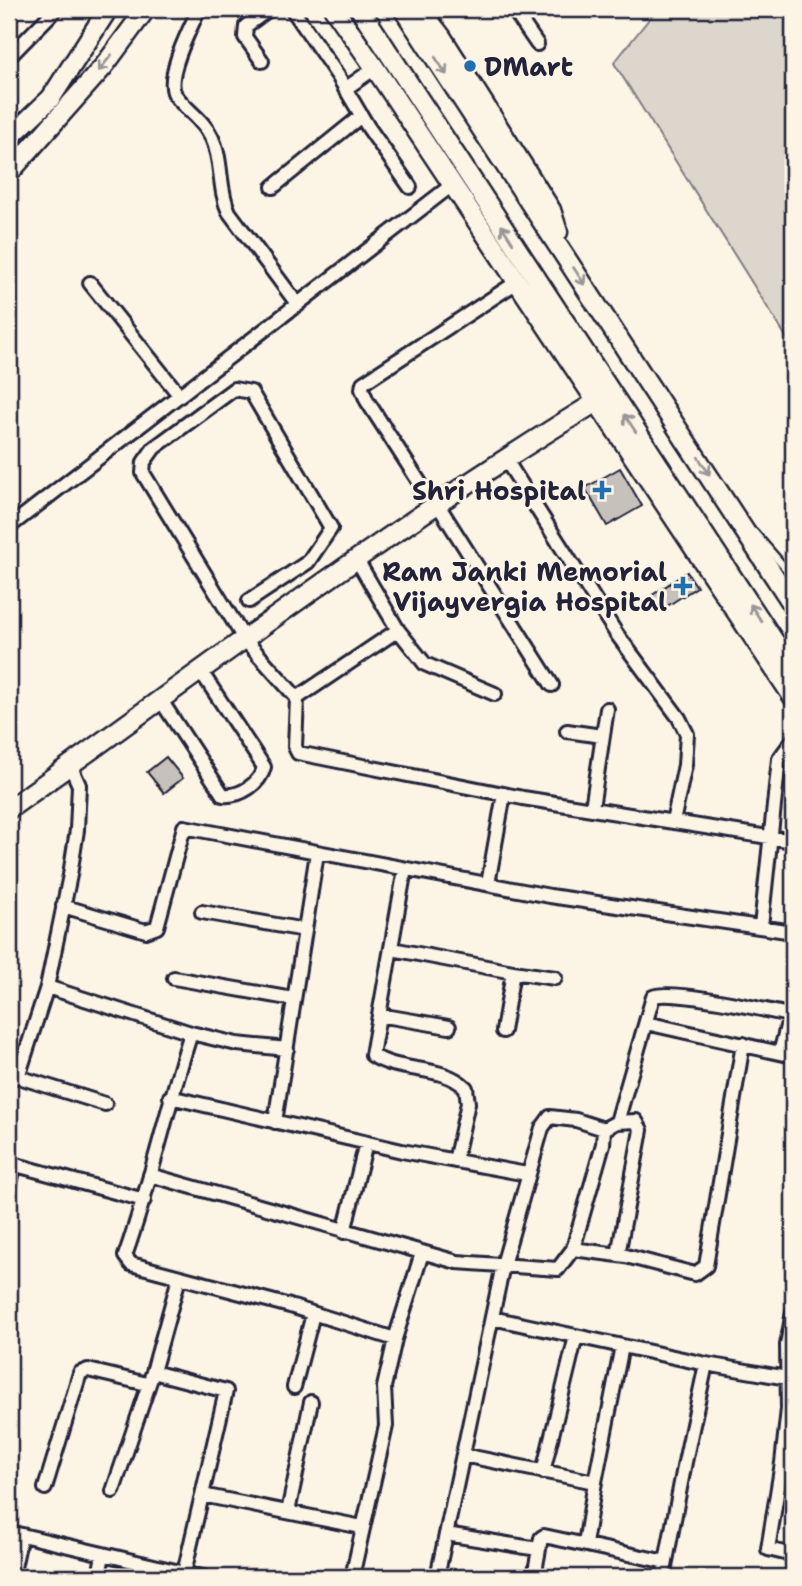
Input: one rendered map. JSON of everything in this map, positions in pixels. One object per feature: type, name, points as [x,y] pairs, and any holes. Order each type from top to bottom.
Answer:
[{"type":"main road","points":[[9,138],[51,98],[108,9]]},
{"type":"main road","points":[[9,173],[104,66],[146,9]]},
{"type":"main road","points":[[334,9],[517,282],[604,397],[793,670]]},
{"type":"main road","points":[[360,9],[793,697]]},
{"type":"main road","points":[[403,9],[793,605]]},
{"type":"main road","points":[[420,9],[441,36],[551,210],[561,249]]},
{"type":"main road","points":[[9,809],[357,560],[433,499],[506,460],[604,397]]},
{"type":"street","points":[[9,57],[56,9]]},
{"type":"street","points":[[199,9],[176,64],[172,88],[175,95],[200,119],[213,139],[224,202],[229,212],[298,305]]},
{"type":"street","points":[[262,61],[245,37],[246,26],[269,9]]},
{"type":"street","points":[[292,9],[410,187]]},
{"type":"street","points":[[518,10],[537,44]]},
{"type":"street","points":[[345,89],[375,68]]},
{"type":"street","points":[[274,187],[361,116]]},
{"type":"street","points":[[9,527],[452,185]]},
{"type":"street","points":[[517,282],[363,383],[362,389],[367,401],[552,685]]},
{"type":"street","points":[[90,284],[180,396]]},
{"type":"street","points":[[249,601],[308,562],[331,528],[251,392],[234,389],[154,448],[144,462],[143,473],[245,640],[298,698],[295,747],[298,753],[504,794],[793,841]]},
{"type":"street","points":[[506,460],[616,633],[679,718],[687,734],[685,765],[673,822]]},
{"type":"street","points":[[357,560],[398,630],[425,664],[495,694]]},
{"type":"street","points":[[298,698],[398,630]]},
{"type":"street","points":[[160,699],[223,795],[233,796],[244,792],[262,776],[264,767],[200,670]]},
{"type":"street","points":[[592,808],[607,709]]},
{"type":"street","points":[[566,731],[602,736]]},
{"type":"street","points":[[761,926],[779,759],[793,740]]},
{"type":"street","points":[[70,765],[79,785],[77,830],[47,987],[13,1076],[105,1104]]},
{"type":"street","points":[[488,884],[504,794]]},
{"type":"street","points":[[63,906],[146,931],[157,927],[188,814]]},
{"type":"street","points":[[184,827],[488,884],[793,932]]},
{"type":"street","points":[[275,1122],[317,853]]},
{"type":"street","points":[[405,869],[372,1055],[398,1066],[458,1080],[467,1088],[468,1102],[455,1161]]},
{"type":"street","points":[[202,912],[305,930]]},
{"type":"street","points":[[391,949],[555,978]]},
{"type":"street","points":[[503,1031],[513,972]]},
{"type":"street","points":[[174,978],[293,999]]},
{"type":"street","points":[[47,987],[191,1034],[237,1044],[287,1049]]},
{"type":"street","points":[[617,1122],[653,997],[659,993],[791,1015],[780,1053]]},
{"type":"street","points":[[379,1015],[449,1027]]},
{"type":"street","points":[[646,1023],[793,1056]]},
{"type":"street","points":[[191,1034],[170,1097],[144,1200],[125,1256],[131,1264],[395,1339]]},
{"type":"street","points":[[573,1249],[618,1255],[695,1274],[706,1266],[743,1044]]},
{"type":"street","points":[[170,1097],[366,1143],[527,1174]]},
{"type":"street","points":[[437,1577],[503,1265],[527,1174],[542,1128],[550,1117],[576,1119],[604,1129],[617,1122],[636,1121],[641,1130],[618,1255]]},
{"type":"street","points":[[150,1175],[457,1262],[558,1269],[573,1249],[603,1144],[604,1129]]},
{"type":"street","points":[[344,1231],[366,1143]]},
{"type":"street","points":[[9,1190],[11,1164],[144,1200]]},
{"type":"street","points":[[352,1577],[386,1426],[384,1387],[395,1339],[422,1253]]},
{"type":"street","points":[[113,1491],[153,1371],[179,1278]]},
{"type":"street","points":[[793,1312],[787,1345],[790,1378],[788,1465],[768,1549],[793,1555]]},
{"type":"street","points":[[294,1387],[313,1314]]},
{"type":"street","points":[[492,1318],[706,1364],[790,1378]]},
{"type":"street","points":[[543,1472],[576,1336]]},
{"type":"street","points":[[585,1544],[622,1346]]},
{"type":"street","points":[[663,1577],[706,1364]]},
{"type":"street","points":[[45,1488],[80,1373],[88,1370],[148,1384]]},
{"type":"street","points":[[153,1371],[226,1391],[183,1575]]},
{"type":"street","points":[[288,1512],[311,1402]]},
{"type":"street","points":[[463,1455],[595,1482]]},
{"type":"street","points":[[202,1495],[362,1527]]},
{"type":"street","points":[[12,1577],[15,1534],[183,1575],[203,1577]]},
{"type":"street","points":[[446,1534],[538,1549]]},
{"type":"street","points":[[534,1577],[538,1549],[544,1536],[666,1562]]},
{"type":"street","points":[[99,1577],[103,1555]]},
{"type":"lane","points":[[733,510],[793,577]]},
{"type":"shaded area","points":[[657,9],[793,9],[793,348],[614,63]]},
{"type":"building","points":[[620,468],[642,506],[607,526],[585,488]]},
{"type":"building","points":[[687,572],[697,587],[661,610],[651,596]]},
{"type":"building","points":[[166,757],[183,778],[164,793],[147,772]]},
{"type":"place","name":"DMart","points":[[470,66]]},
{"type":"place","name":"Shri Hospital","points":[[602,490]]},
{"type":"place","name":"Ram Janki Memorial Vijayvergia Hospital","points":[[683,586]]}]
